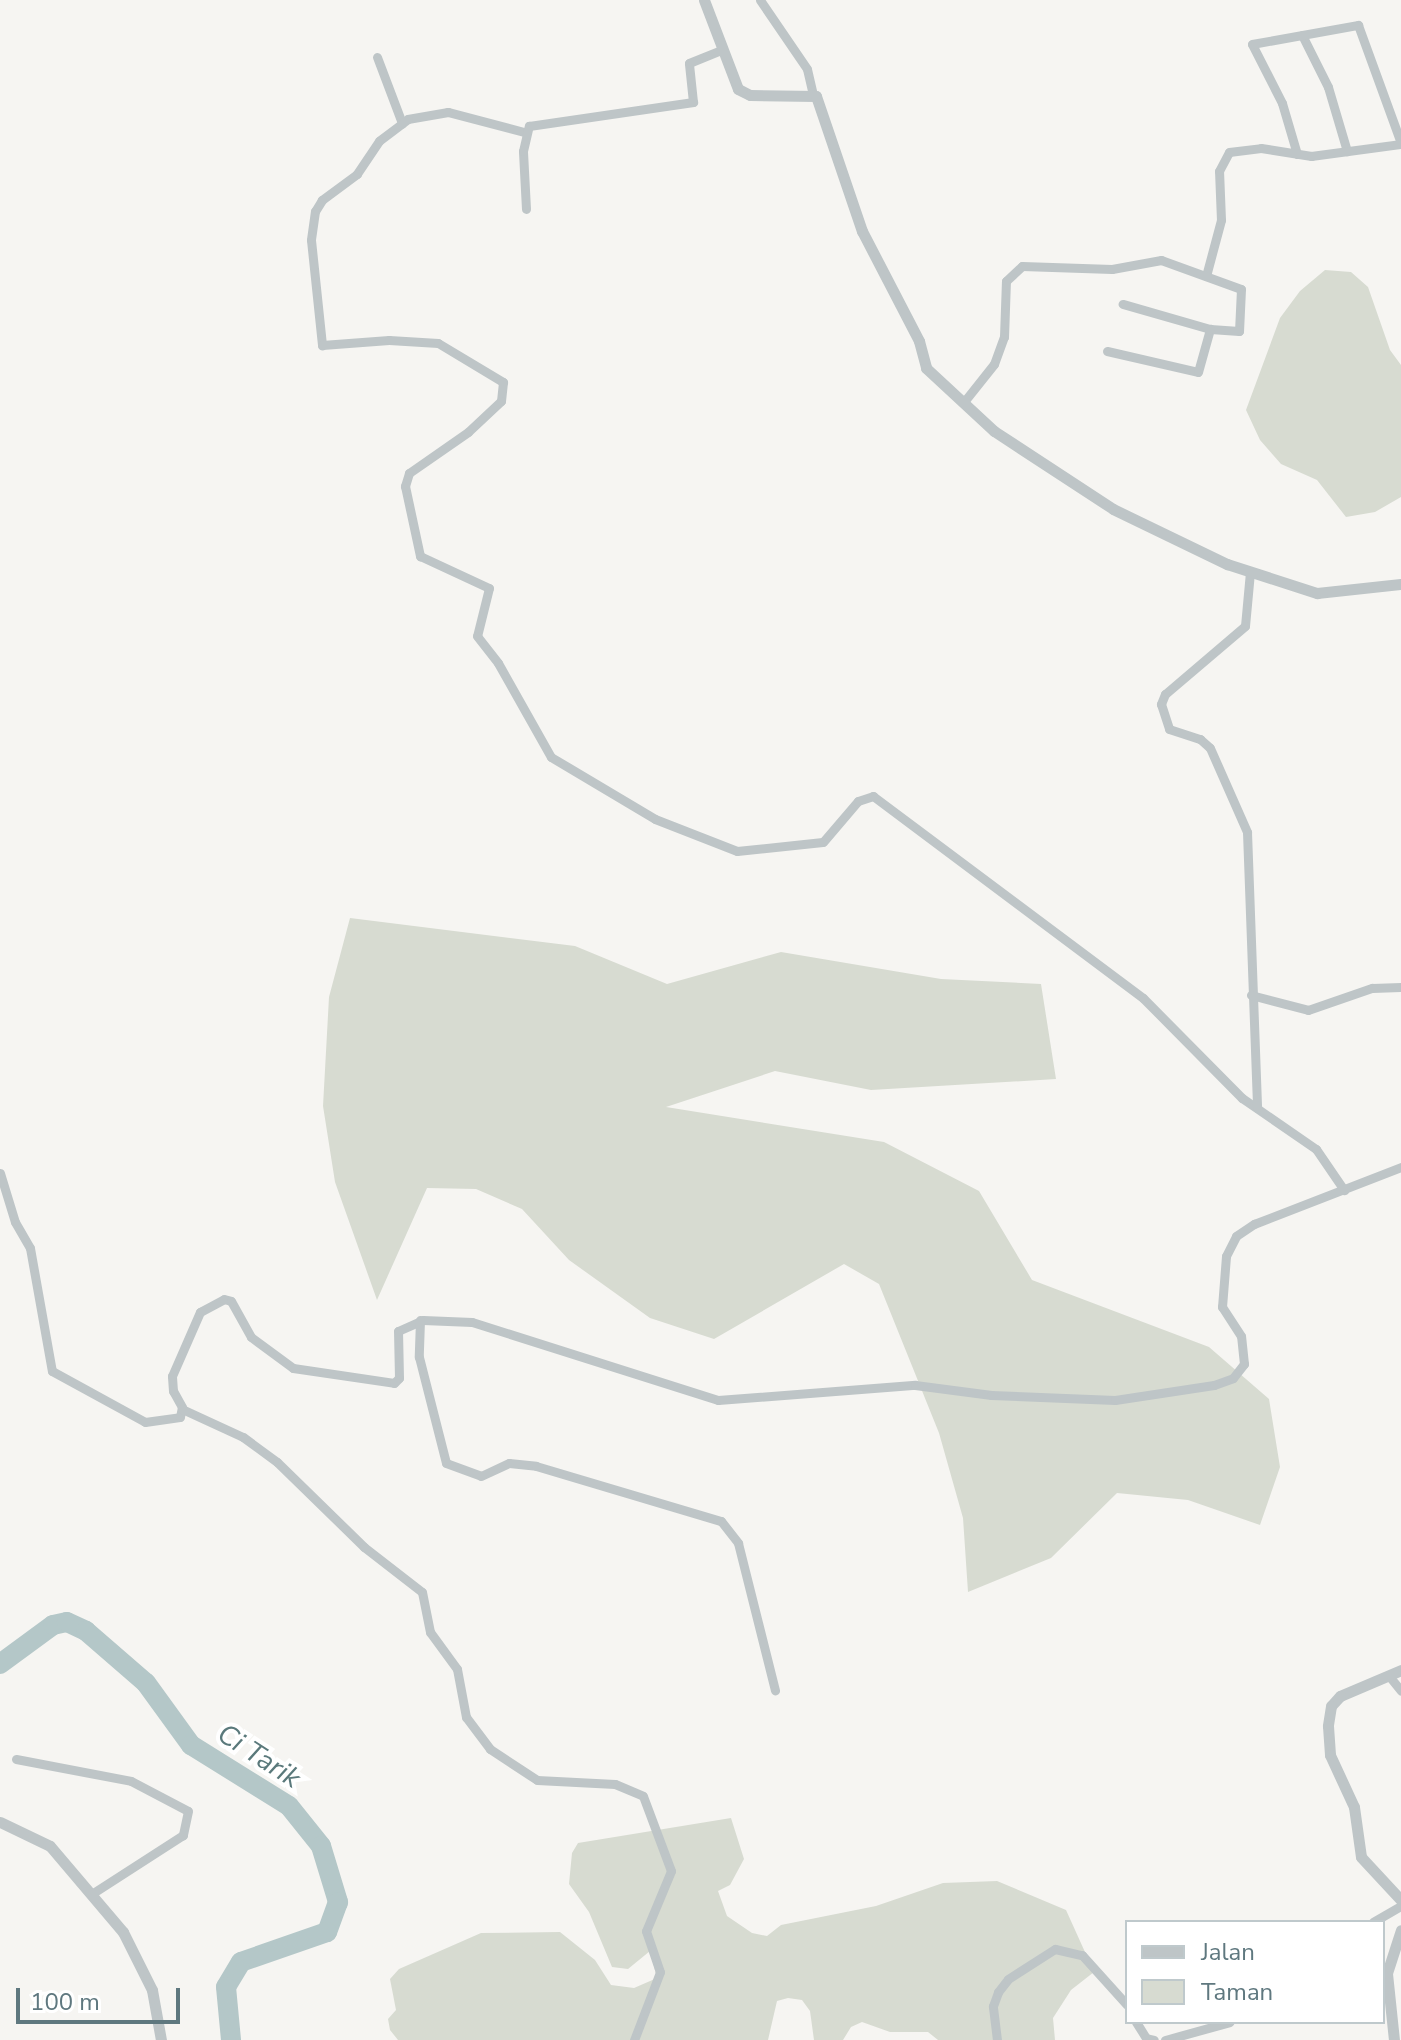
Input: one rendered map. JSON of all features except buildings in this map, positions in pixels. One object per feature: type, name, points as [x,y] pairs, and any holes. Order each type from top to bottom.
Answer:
[{"type":"street","points":[[704,0],[721,50],[744,93],[813,94]]},
{"type":"street","points":[[760,0],[807,69],[862,231],[919,341],[926,368],[963,403],[994,431],[1113,509],[1250,572],[1317,593],[1401,584]]},
{"type":"street","points":[[1206,276],[1221,220],[1219,171],[1229,152],[1261,148],[1297,154],[1401,143],[1358,25],[1252,44],[1282,103],[1297,154]]},
{"type":"street","points":[[1302,35],[1328,87],[1347,151]]},
{"type":"street","points":[[721,50],[689,63],[693,102],[541,121],[524,132],[448,112],[427,112],[402,123],[379,141],[361,170],[331,191],[315,211],[311,240],[319,341],[329,348],[389,340],[438,343],[500,378],[501,401],[461,437],[409,473],[405,486],[420,556],[489,588],[477,636],[498,663],[551,757],[655,819],[737,851],[823,842],[858,801],[873,796],[1143,998],[1257,1108],[1316,1149],[1344,1190]]},
{"type":"street","points":[[377,57],[402,123]]},
{"type":"street","points":[[524,132],[526,209]]},
{"type":"street","points":[[963,403],[994,364],[1002,343],[1005,290],[1015,268],[1112,269],[1161,260],[1241,289],[1239,331],[1210,329],[1123,304]]},
{"type":"street","points":[[1107,351],[1198,372],[1210,329]]},
{"type":"street","points":[[1250,572],[1245,626],[1165,694],[1161,704],[1169,729],[1200,739],[1210,748],[1245,825],[1252,886],[1251,995],[1257,1108]]},
{"type":"street","points":[[1251,995],[1308,1010],[1372,988],[1401,987]]},
{"type":"street","points":[[634,2040],[660,1972],[646,1931],[671,1871],[643,1796],[615,1784],[537,1780],[490,1749],[466,1717],[457,1669],[430,1632],[422,1592],[364,1547],[277,1462],[243,1437],[182,1409],[172,1376],[200,1312],[217,1300],[229,1299],[251,1337],[293,1368],[392,1383],[399,1378],[396,1335],[406,1323],[420,1320],[472,1322],[718,1400],[915,1385],[1100,1400],[1158,1395],[1214,1385],[1233,1378],[1244,1364],[1241,1336],[1222,1307],[1226,1256],[1236,1236],[1254,1224],[1401,1167]]},
{"type":"street","points":[[0,1173],[15,1222],[30,1248],[52,1371],[112,1401],[135,1420],[173,1420],[182,1409]]},
{"type":"street","points":[[420,1320],[419,1357],[446,1463],[481,1476],[509,1463],[536,1466],[721,1521],[738,1543],[775,1690]]},
{"type":"street","points":[[1401,1670],[1340,1696],[1331,1706],[1328,1726],[1330,1755],[1354,1807],[1361,1857],[1401,1900]]},
{"type":"street","points":[[1389,1676],[1401,1691]]},
{"type":"street","points":[[16,1759],[131,1781],[188,1811],[183,1835],[93,1893]]},
{"type":"street","points":[[0,1822],[50,1846],[93,1893],[141,1962],[161,2040]]},
{"type":"street","points":[[1376,1920],[1401,1906]]},
{"type":"street","points":[[1394,2040],[1385,2008],[1387,1973],[1401,1930]]},
{"type":"street","points":[[997,2040],[993,2006],[998,1992],[1008,1979],[1055,1949],[1082,1955],[1125,2003]]},
{"type":"street","points":[[1137,2024],[1146,2038],[1154,2040]]},
{"type":"street","points":[[1165,2040],[1223,2024]]},
{"type":"green space","points":[[1325,270],[1351,272],[1368,287],[1390,350],[1401,365],[1401,497],[1375,512],[1346,517],[1317,480],[1281,464],[1260,440],[1246,410],[1280,318],[1300,291]]},
{"type":"green space","points":[[350,918],[575,946],[667,984],[781,952],[941,979],[1041,984],[1056,1079],[871,1090],[775,1071],[666,1107],[884,1142],[979,1191],[1032,1280],[1209,1347],[1269,1399],[1280,1467],[1260,1525],[1188,1500],[1117,1493],[1051,1558],[968,1592],[963,1518],[939,1433],[879,1284],[844,1264],[714,1339],[650,1318],[569,1260],[522,1209],[476,1189],[427,1188],[377,1300],[335,1182],[323,1106],[329,997]]},
{"type":"green space","points":[[731,1818],[744,1859],[730,1885],[718,1891],[727,1916],[752,1933],[767,1936],[781,1925],[876,1906],[943,1883],[997,1881],[1066,1910],[1094,1972],[1071,1990],[1053,2018],[1055,2040],[938,2040],[928,2032],[890,2032],[862,2022],[851,2027],[843,2040],[814,2040],[810,2011],[802,2000],[788,1998],[777,2001],[768,2040],[398,2040],[390,2030],[388,2019],[396,2010],[390,1979],[399,1969],[481,1933],[560,1932],[595,1960],[611,1985],[634,1988],[657,1978],[650,1951],[628,1969],[612,1967],[589,1912],[569,1884],[572,1853],[578,1843]]},
{"type":"waterway","name":"Ci Tarik","points":[[0,1664],[53,1625],[67,1622],[86,1631],[146,1683],[191,1745],[289,1806],[321,1846],[338,1902],[327,1932],[241,1962],[226,1987],[231,2040]]}]
